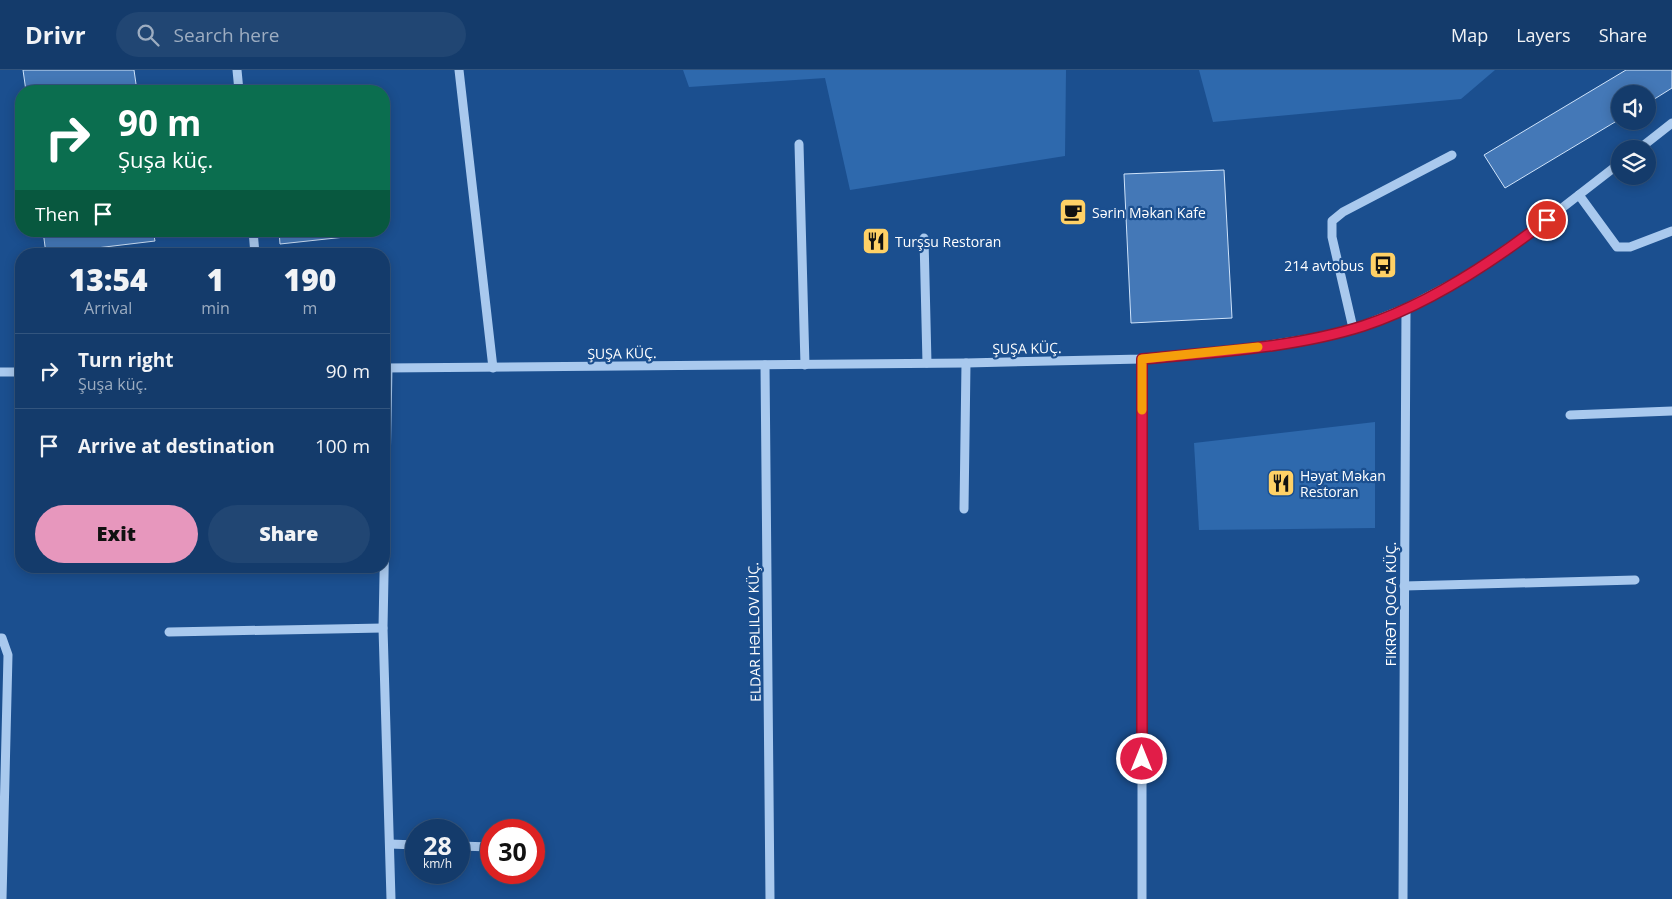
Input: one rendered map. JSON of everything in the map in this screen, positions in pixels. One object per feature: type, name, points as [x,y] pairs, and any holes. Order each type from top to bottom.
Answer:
[{"type":"street","points":[[237,70],[238,85]]},
{"type":"street","points":[[459,70],[493,368]]},
{"type":"street","points":[[1650,140],[1672,123]]},
{"type":"street","points":[[799,144],[805,365]]},
{"type":"street","points":[[1353,328],[1332,237],[1332,221],[1343,212],[1452,155]]},
{"type":"street","name":"ŞUŞA KÜÇ.","points":[[390,368],[805,365],[1142,359],[1320,337],[1353,328],[1406,308],[1465,277],[1531,232],[1611,170]]},
{"type":"street","points":[[1579,195],[1617,247],[1630,247],[1672,231]]},
{"type":"street","points":[[924,238],[927,363]]},
{"type":"street","name":"FIKRƏT QOCA KÜÇ.","points":[[1403,899],[1406,308]]},
{"type":"street","points":[[1142,359],[1142,899]]},
{"type":"street","points":[[964,508],[966,363]]},
{"type":"street","name":"ELDAR HƏLILOV KÜÇ.","points":[[765,365],[770,899]]},
{"type":"street","points":[[0,372],[15,372]]},
{"type":"street","points":[[1570,415],[1672,411]]},
{"type":"street","points":[[384,573],[383,628],[391,899]]},
{"type":"street","points":[[1404,586],[1635,580]]},
{"type":"street","points":[[169,632],[383,628]]},
{"type":"street","points":[[0,638],[2,638],[8,655],[2,899]]},
{"type":"street","points":[[390,844],[405,845]]},
{"type":"shaded area","points":[[683,70],[1066,70],[1065,156],[850,190],[825,78],[689,87]]},
{"type":"shaded area","points":[[1199,70],[1495,70],[1461,99],[1213,122]]},
{"type":"shaded area","points":[[1375,422],[1375,528],[1199,530],[1194,443]]},
{"type":"building","points":[[23,70],[134,70],[136,85],[25,85]]},
{"type":"building","points":[[1626,70],[1672,70],[1672,88],[1656,98],[1656,85],[1611,85],[1611,124],[1505,188],[1484,155]]},
{"type":"building","points":[[1224,170],[1232,318],[1131,323],[1124,174]]},
{"type":"building","points":[[44,237],[154,237],[155,241],[96,248],[45,248]]},
{"type":"building","points":[[279,237],[345,237],[280,244]]},
{"type":"slow traffic","points":[[1142,410],[1142,359],[1258,347]]},
{"type":"place","name":"Sərin Məkan Kafe","points":[[1073,212]]},
{"type":"place","name":"Turşsu Restoran","points":[[876,241]]},
{"type":"place","name":"214 avtobus","points":[[1383,265]]},
{"type":"place","name":"Həyat Məkan Restoran","points":[[1281,483]]},
{"type":"route","points":[[1142,759],[1142,359],[1250,348],[1320,337],[1364,325],[1406,308],[1465,277],[1547,220]]}]
